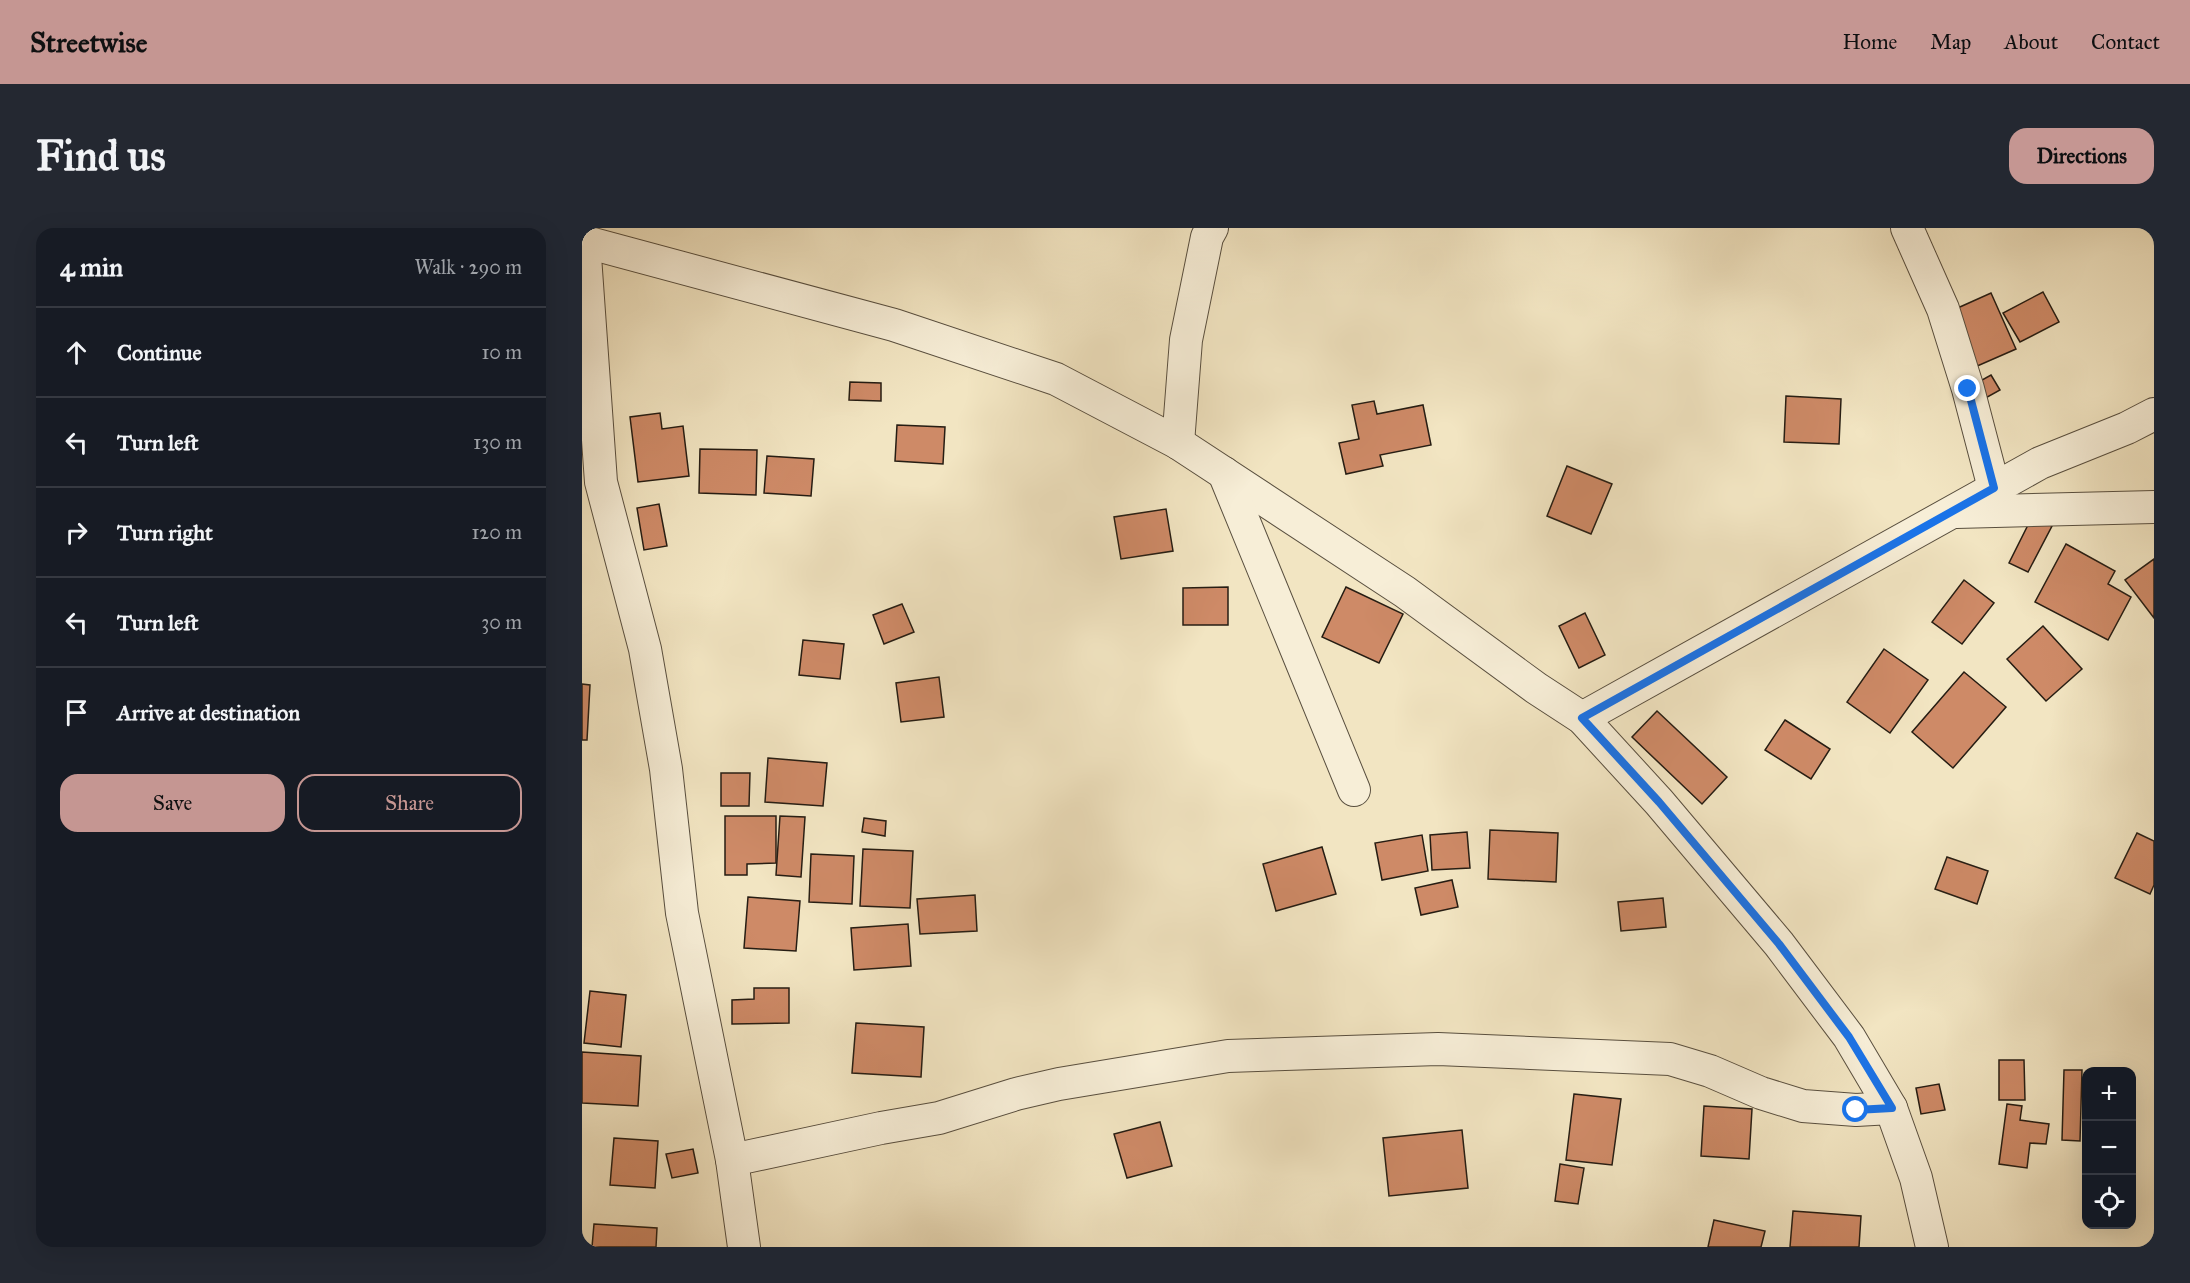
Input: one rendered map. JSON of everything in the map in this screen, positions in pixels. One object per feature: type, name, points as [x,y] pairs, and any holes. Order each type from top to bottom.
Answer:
[{"type":"street","points":[[1178,443],[1186,340],[1207,237],[1212,228]]},
{"type":"street","points":[[1907,228],[1943,309],[1968,389],[1994,488]]},
{"type":"street","points":[[744,1247],[732,1160],[682,913],[666,769],[645,649],[601,482],[583,242],[894,326],[1056,379],[1178,443],[1405,592],[1536,688],[1582,718],[1659,802],[1779,944],[1849,1037],[1892,1108],[1916,1178],[1932,1247]]},
{"type":"street","points":[[1582,718],[2040,463],[2127,428],[2154,414]]},
{"type":"street","points":[[1224,473],[1354,790]]},
{"type":"street","points":[[1950,512],[2154,507]]},
{"type":"street","points":[[732,1160],[939,1118],[1016,1094],[1059,1084],[1228,1056],[1438,1049],[1670,1059],[1710,1071],[1761,1093],[1803,1106],[1856,1110],[1892,1108]]},
{"type":"building","points":[[2043,292],[2059,322],[2020,342],[2003,313]]},
{"type":"building","points":[[1991,293],[2016,349],[1975,367],[1951,311]]},
{"type":"building","points":[[1991,375],[2000,390],[1982,400],[1973,385]]},
{"type":"building","points":[[850,382],[881,383],[881,401],[849,400]]},
{"type":"building","points":[[1786,396],[1841,399],[1839,444],[1784,442]]},
{"type":"building","points":[[1374,401],[1377,414],[1423,405],[1431,445],[1380,455],[1383,466],[1346,474],[1339,443],[1359,439],[1352,405]]},
{"type":"building","points":[[660,413],[662,429],[683,426],[689,476],[638,482],[630,417]]},
{"type":"building","points":[[897,425],[945,427],[943,464],[895,461]]},
{"type":"building","points":[[700,449],[757,450],[756,495],[699,493]]},
{"type":"building","points":[[767,456],[814,459],[811,496],[764,493]]},
{"type":"building","points":[[1567,466],[1612,484],[1591,534],[1547,516]]},
{"type":"building","points":[[659,504],[667,546],[644,550],[637,508]]},
{"type":"building","points":[[1166,509],[1173,551],[1121,559],[1114,517]]},
{"type":"building","points":[[2032,517],[2052,526],[2028,572],[2009,563]]},
{"type":"building","points":[[2066,544],[2115,571],[2108,584],[2131,597],[2108,640],[2035,602]]},
{"type":"building","points":[[2154,559],[2154,618],[2125,580]]},
{"type":"building","points":[[1964,580],[1994,603],[1962,644],[1932,622]]},
{"type":"building","points":[[1228,587],[1228,625],[1183,625],[1183,588]]},
{"type":"building","points":[[1346,587],[1403,614],[1379,663],[1322,637]]},
{"type":"building","points":[[902,604],[914,632],[884,644],[873,615]]},
{"type":"building","points":[[1585,613],[1605,655],[1579,668],[1559,626]]},
{"type":"building","points":[[2043,626],[2082,669],[2046,701],[2007,659]]},
{"type":"building","points":[[803,640],[844,644],[840,679],[799,675]]},
{"type":"building","points":[[1884,649],[1928,680],[1890,733],[1847,702]]},
{"type":"building","points":[[1964,672],[2006,707],[1953,768],[1912,732]]},
{"type":"building","points":[[939,677],[944,717],[901,722],[896,683]]},
{"type":"building","points":[[582,684],[590,685],[587,740],[582,740]]},
{"type":"building","points":[[1657,711],[1727,777],[1702,804],[1632,737]]},
{"type":"building","points":[[1785,720],[1830,749],[1811,779],[1765,750]]},
{"type":"building","points":[[768,758],[827,763],[823,806],[765,802]]},
{"type":"building","points":[[721,773],[750,773],[749,806],[721,806]]},
{"type":"building","points":[[725,816],[776,816],[776,863],[747,864],[747,875],[725,875]]},
{"type":"building","points":[[780,816],[805,817],[801,877],[776,875]]},
{"type":"building","points":[[864,818],[886,821],[885,836],[862,832]]},
{"type":"building","points":[[1490,830],[1558,833],[1556,882],[1488,879]]},
{"type":"building","points":[[1467,832],[1470,868],[1432,870],[1430,835]]},
{"type":"building","points":[[2137,833],[2154,841],[2154,885],[2150,894],[2115,878]]},
{"type":"building","points":[[1422,835],[1428,871],[1382,880],[1375,843]]},
{"type":"building","points":[[1322,847],[1336,894],[1276,911],[1263,864]]},
{"type":"building","points":[[863,849],[913,851],[910,908],[860,906]]},
{"type":"building","points":[[811,854],[854,856],[852,904],[809,902]]},
{"type":"building","points":[[1947,857],[1988,871],[1977,904],[1935,889]]},
{"type":"building","points":[[1452,880],[1458,907],[1421,915],[1415,888]]},
{"type":"building","points":[[975,895],[977,931],[920,934],[917,899]]},
{"type":"building","points":[[748,897],[800,901],[796,951],[744,948]]},
{"type":"building","points":[[1663,898],[1666,927],[1621,931],[1618,902]]},
{"type":"building","points":[[908,924],[911,966],[854,970],[851,928]]},
{"type":"building","points":[[754,988],[789,988],[789,1023],[732,1024],[732,1000],[754,999]]},
{"type":"building","points":[[590,991],[626,995],[621,1047],[584,1043]]},
{"type":"building","points":[[856,1023],[924,1027],[921,1077],[852,1073]]},
{"type":"building","points":[[582,1052],[641,1056],[638,1106],[582,1103]]},
{"type":"building","points":[[1999,1060],[2024,1060],[2025,1100],[1999,1100]]},
{"type":"building","points":[[2064,1070],[2082,1070],[2080,1141],[2062,1140]]},
{"type":"building","points":[[1939,1084],[1945,1110],[1921,1114],[1916,1088]]},
{"type":"building","points":[[1574,1094],[1621,1099],[1612,1165],[1566,1160]]},
{"type":"building","points":[[2007,1104],[2022,1106],[2020,1120],[2049,1124],[2046,1144],[2030,1143],[2027,1168],[1999,1164]]},
{"type":"building","points":[[1704,1106],[1752,1109],[1749,1159],[1701,1156]]},
{"type":"building","points":[[1160,1122],[1172,1166],[1127,1178],[1114,1134]]},
{"type":"building","points":[[1462,1130],[1468,1188],[1389,1196],[1383,1138]]},
{"type":"building","points":[[614,1138],[658,1141],[655,1188],[610,1185]]},
{"type":"building","points":[[693,1149],[698,1173],[672,1178],[666,1154]]},
{"type":"building","points":[[1560,1164],[1584,1168],[1578,1204],[1555,1201]]},
{"type":"building","points":[[1793,1211],[1861,1216],[1859,1247],[1790,1247]]},
{"type":"building","points":[[1714,1220],[1765,1231],[1761,1247],[1708,1247]]},
{"type":"building","points":[[594,1224],[657,1228],[656,1247],[592,1247]]},
{"type":"route","points":[[1856,1110],[1892,1108],[1849,1037],[1779,944],[1659,802],[1582,718],[1994,488],[1968,389]]}]
